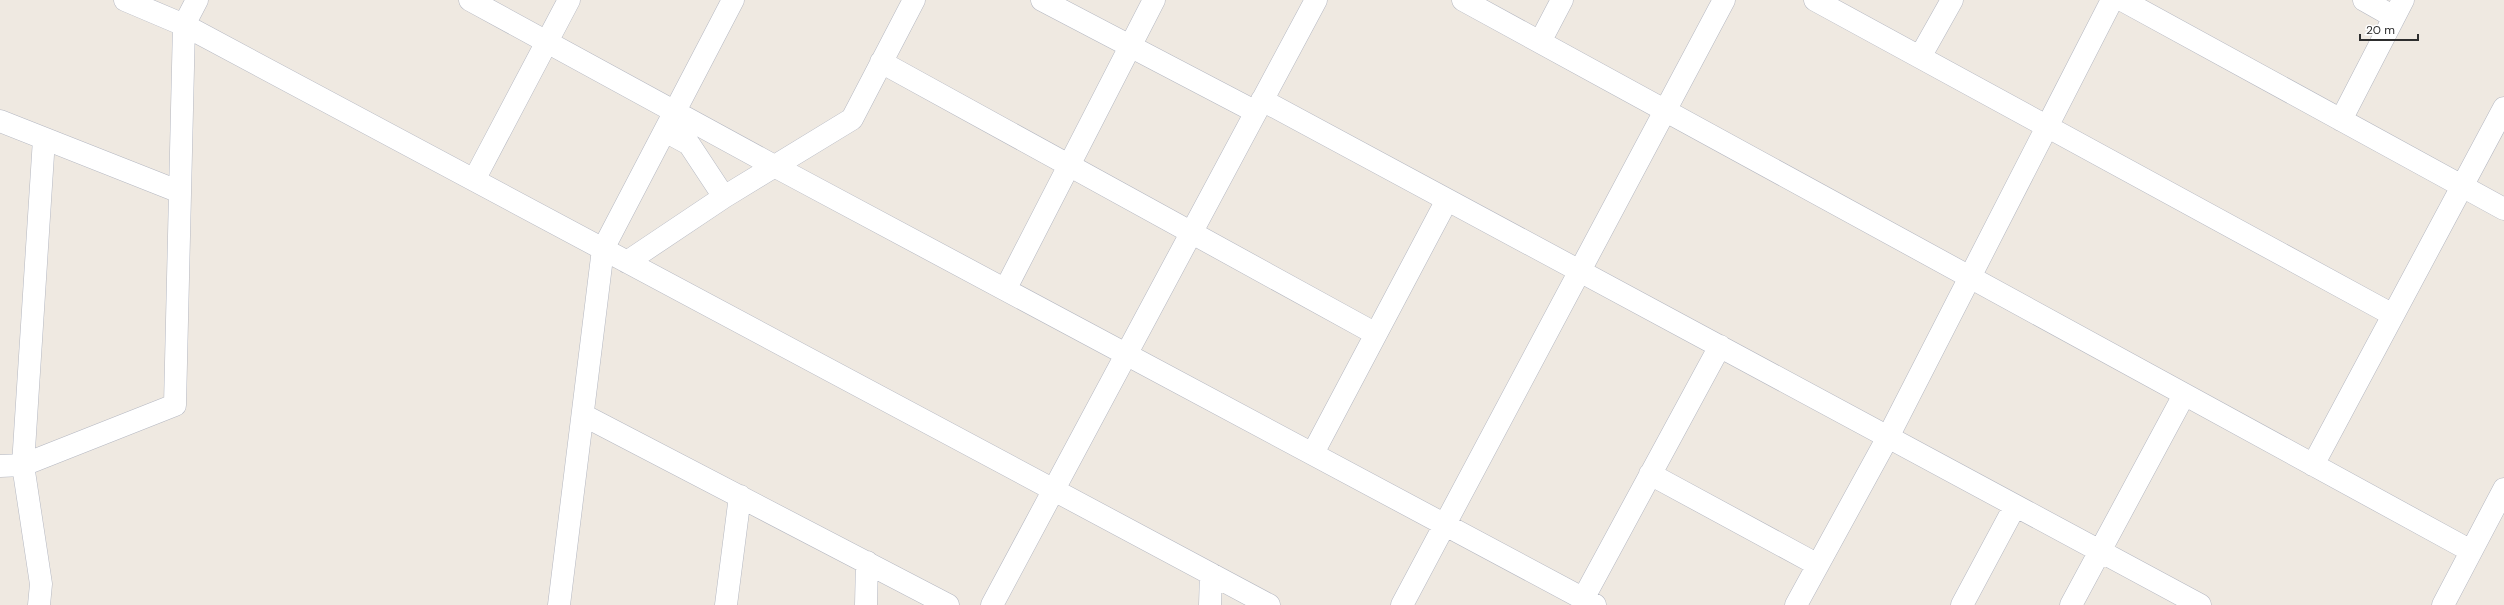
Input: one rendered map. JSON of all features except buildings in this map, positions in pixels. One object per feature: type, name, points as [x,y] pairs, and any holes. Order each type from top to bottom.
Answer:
[{"type":"street","points":[[125,0],[184,25],[1269,605]]},
{"type":"street","points":[[0,466],[23,465],[175,405],[184,25],[197,0]]},
{"type":"street","points":[[470,0],[676,110],[776,167],[1006,288],[1589,602],[1650,474],[1720,346]]},
{"type":"street","points":[[474,180],[569,0]]},
{"type":"street","points":[[559,605],[603,249],[733,0]]},
{"type":"street","points":[[627,262],[724,197],[776,167],[852,119],[914,0]]},
{"type":"street","points":[[1042,0],[1130,46],[1259,106],[1447,200],[2200,605]]},
{"type":"street","points":[[1006,288],[1154,0]]},
{"type":"street","points":[[992,605],[1316,0]]},
{"type":"street","points":[[1462,0],[2471,551]]},
{"type":"street","points":[[1540,42],[1562,0]]},
{"type":"street","points":[[1402,605],[1724,0]]},
{"type":"street","points":[[1815,0],[2393,315]]},
{"type":"street","points":[[1920,58],[1952,0]]},
{"type":"street","points":[[1796,605],[1888,437],[2112,0]]},
{"type":"street","points":[[2122,0],[2504,209]]},
{"type":"street","points":[[2341,120],[2398,8],[2364,0]]},
{"type":"street","points":[[881,62],[1376,334]]},
{"type":"street","points":[[2313,465],[2504,108]]},
{"type":"street","points":[[0,121],[180,192]]},
{"type":"street","points":[[665,131],[689,144],[724,197]]},
{"type":"street","points":[[39,605],[41,584],[23,465],[44,139]]},
{"type":"street","points":[[1312,453],[1447,200]]},
{"type":"street","points":[[2071,605],[2184,395]]},
{"type":"street","points":[[583,415],[948,605]]},
{"type":"street","points":[[1650,474],[1818,564]]},
{"type":"street","points":[[2443,605],[2504,489]]},
{"type":"street","points":[[726,605],[740,496]]},
{"type":"street","points":[[1962,605],[2015,506]]},
{"type":"street","points":[[866,605],[867,562]]},
{"type":"street","points":[[1210,605],[1211,574]]}]
